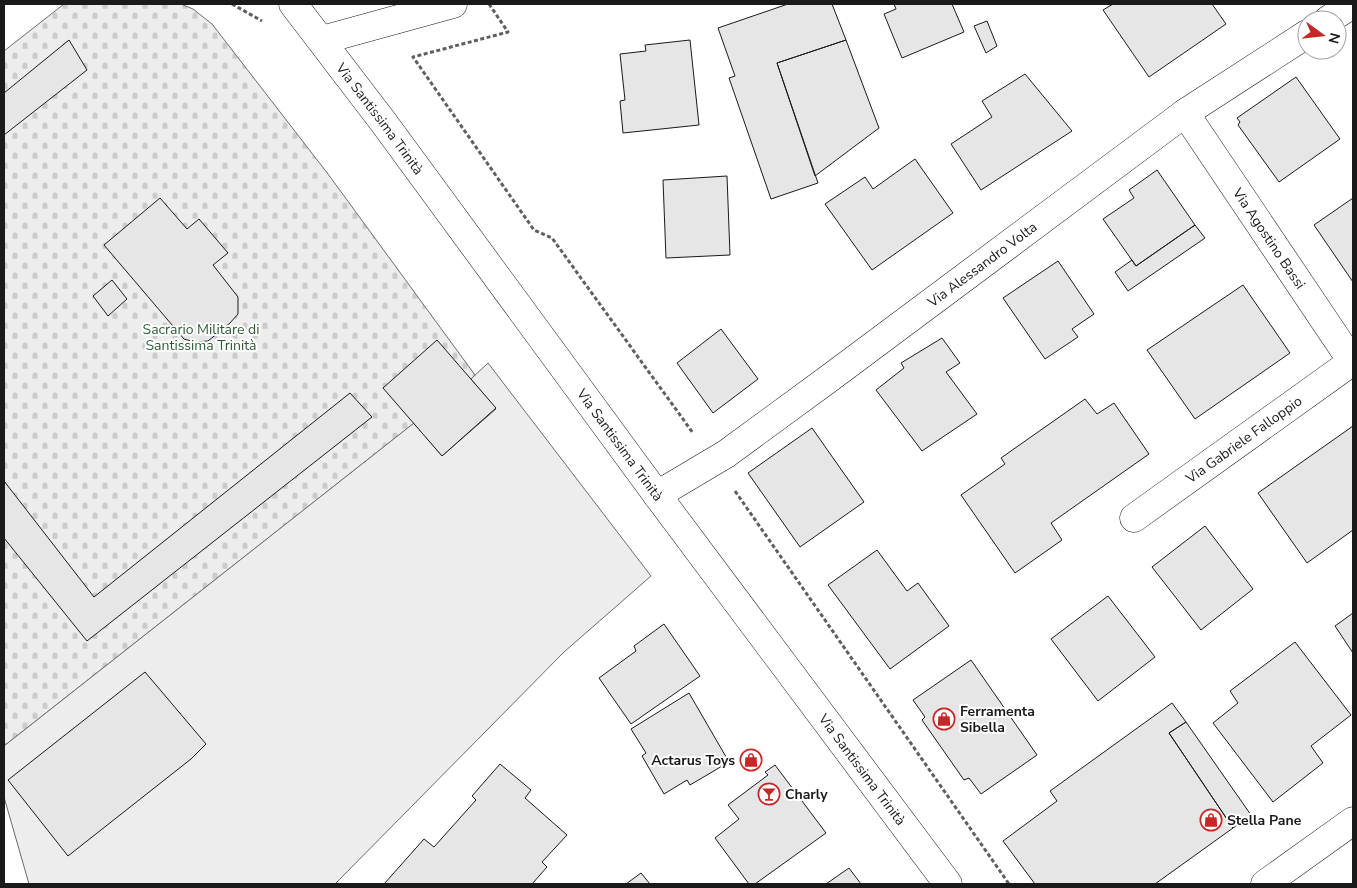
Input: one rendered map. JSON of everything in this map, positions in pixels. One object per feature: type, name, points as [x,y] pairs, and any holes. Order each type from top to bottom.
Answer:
[{"type":"street","name":"Via Santissima Trinità","points":[[293,4],[322,40],[657,495],[948,884]]},
{"type":"street","points":[[322,40],[453,4]]},
{"type":"street","name":"Via Alessandro Volta","points":[[657,495],[714,461],[827,380],[1185,113],[1297,40]]},
{"type":"street","name":"Via Agostino Bassi","points":[[1185,113],[1353,362]]},
{"type":"street","name":"Via Gabriele Falloppio","points":[[1134,518],[1353,362]]},
{"type":"street","points":[[1265,884],[1353,821]]},
{"type":"path","points":[[489,4],[508,32],[413,57],[534,230],[552,238],[714,461],[1009,884]]},
{"type":"green space","name":"Sacrario Militare di Santissima Trinità","points":[[64,4],[181,4],[193,9],[212,24],[328,174],[475,375],[471,379],[496,408],[442,456],[413,424],[4,746],[4,51]]},
{"type":"shaded area","points":[[488,363],[651,576],[564,652],[335,884],[29,884],[4,797],[4,746],[414,423],[442,456],[496,409],[471,379]]},
{"type":"building","points":[[788,4],[832,4],[846,40],[777,63],[818,183],[771,199],[729,78],[735,76],[718,28]]},
{"type":"building","points":[[894,4],[952,4],[964,32],[902,58],[884,14],[896,9]]},
{"type":"building","points":[[1113,4],[1212,4],[1226,24],[1149,77],[1103,10]]},
{"type":"building","points":[[987,21],[997,46],[986,53],[974,26]]},
{"type":"building","points":[[69,40],[87,70],[4,135],[4,93]]},
{"type":"building","points":[[690,40],[699,125],[623,133],[620,101],[625,100],[620,54],[646,51],[645,45]]},
{"type":"building","points":[[846,40],[879,128],[815,176],[777,63]]},
{"type":"building","points":[[1025,74],[1072,131],[981,190],[951,144],[992,117],[982,101]]},
{"type":"building","points":[[1296,77],[1340,139],[1279,182],[1238,125],[1240,122],[1237,118]]},
{"type":"building","points":[[915,159],[953,213],[872,270],[825,204],[865,177],[873,189]]},
{"type":"building","points":[[1157,170],[1195,225],[1136,266],[1103,219],[1134,198],[1129,190]]},
{"type":"building","points":[[727,176],[730,255],[666,258],[663,180]]},
{"type":"building","points":[[160,198],[187,229],[199,219],[228,253],[213,265],[238,297],[238,314],[208,341],[195,342],[184,339],[104,245]]},
{"type":"building","points":[[1353,198],[1353,282],[1314,225]]},
{"type":"building","points":[[1195,225],[1205,238],[1128,291],[1115,272],[1132,260],[1136,266]]},
{"type":"building","points":[[1058,261],[1094,314],[1072,329],[1078,337],[1045,359],[1003,298]]},
{"type":"building","points":[[112,280],[127,299],[108,316],[93,296]]},
{"type":"building","points":[[1243,285],[1290,353],[1195,419],[1147,350]]},
{"type":"building","points":[[721,329],[758,379],[713,413],[677,363]]},
{"type":"building","points":[[942,338],[960,363],[946,372],[977,414],[922,451],[876,390],[904,368],[901,363]]},
{"type":"building","points":[[437,340],[496,408],[442,456],[383,388]]},
{"type":"building","points":[[350,393],[372,417],[87,641],[4,538],[4,481],[94,597]]},
{"type":"building","points":[[1085,399],[1097,414],[1114,403],[1149,454],[1051,523],[1062,540],[1015,573],[961,495],[1005,464],[1001,458]]},
{"type":"building","points":[[1353,426],[1353,530],[1307,563],[1258,493]]},
{"type":"building","points":[[812,428],[864,502],[800,547],[748,473]]},
{"type":"building","points":[[1205,526],[1253,589],[1201,630],[1152,567]]},
{"type":"building","points":[[877,550],[907,591],[918,583],[949,626],[890,669],[828,585]]},
{"type":"building","points":[[1108,596],[1155,657],[1098,701],[1051,639]]},
{"type":"building","points":[[1353,613],[1353,653],[1335,626]]},
{"type":"building","points":[[664,624],[700,676],[631,724],[599,678],[636,651],[634,646]]},
{"type":"building","points":[[1295,642],[1351,715],[1311,746],[1323,763],[1273,802],[1213,723],[1238,703],[1230,691]]},
{"type":"building","points":[[971,660],[1037,755],[981,794],[969,778],[964,780],[922,720],[925,717],[913,700]]},
{"type":"building","points":[[145,672],[206,744],[191,759],[68,856],[8,780]]},
{"type":"building","points":[[689,693],[729,762],[690,785],[687,780],[664,794],[642,756],[646,753],[631,729]]},
{"type":"building","points":[[1172,703],[1186,722],[1169,733],[1233,828],[1155,884],[1035,884],[1003,841],[1057,801],[1050,791]]},
{"type":"building","points":[[1186,722],[1251,815],[1233,828],[1169,733]]},
{"type":"building","points":[[500,764],[531,790],[525,798],[567,835],[542,862],[547,867],[532,884],[384,884],[424,839],[434,847],[476,800],[472,796]]},
{"type":"building","points":[[775,765],[826,833],[755,884],[749,884],[715,838],[739,819],[728,805],[768,775],[765,772]]},
{"type":"building","points":[[849,868],[861,884],[826,884]]},
{"type":"building","points":[[641,873],[650,884],[626,884]]},
{"type":"place","name":"Ferramenta Sibella","points":[[944,719]]},
{"type":"place","name":"Actarus Toys","points":[[751,760]]},
{"type":"place","name":"Charly","points":[[769,794]]},
{"type":"place","name":"Stella Pane","points":[[1211,820]]}]
